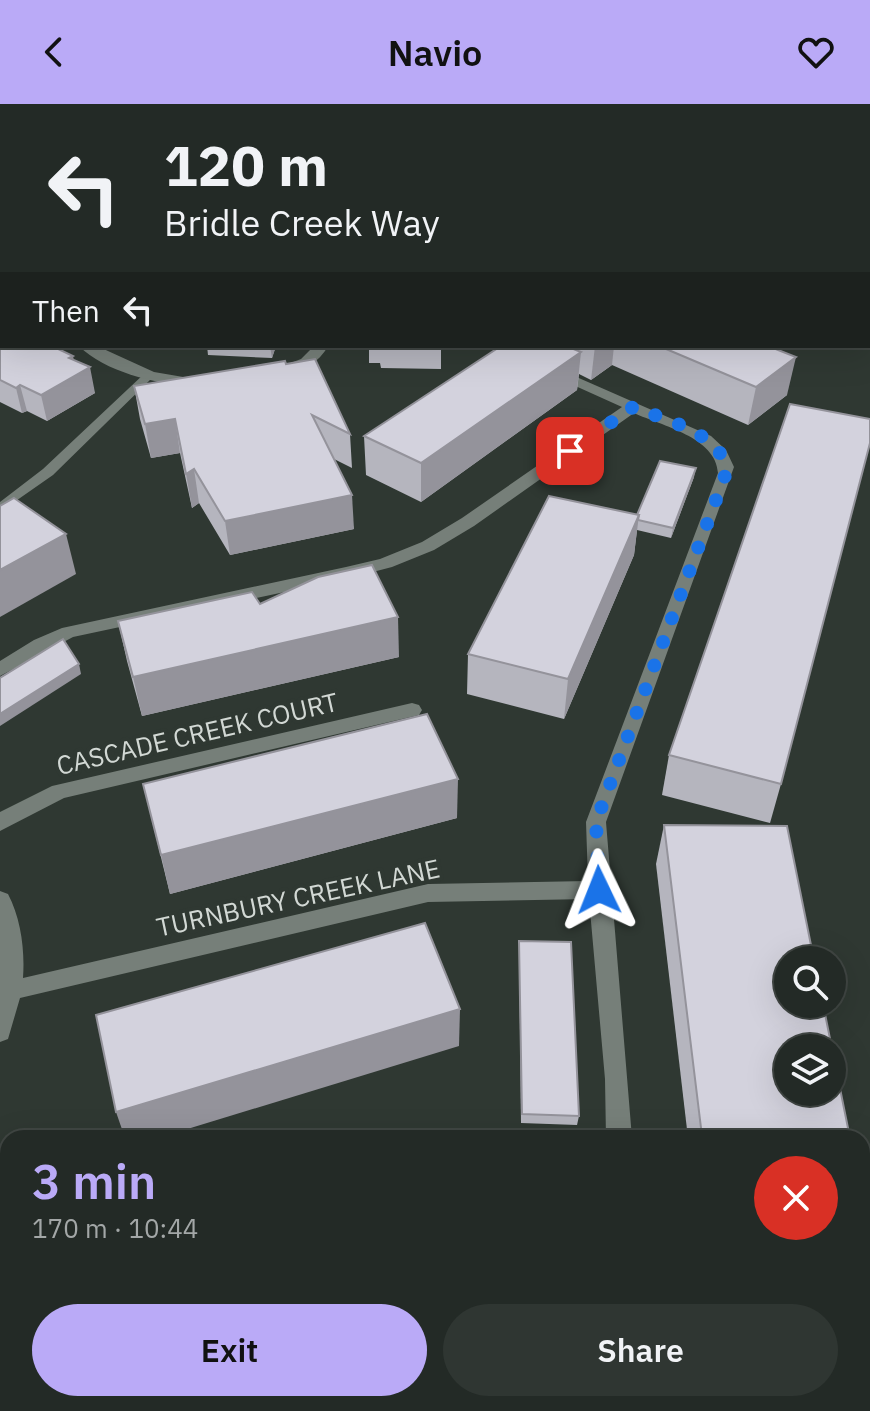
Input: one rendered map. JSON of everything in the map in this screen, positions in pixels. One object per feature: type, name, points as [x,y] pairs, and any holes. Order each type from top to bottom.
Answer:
[{"type":"street","points":[[90,348],[133,371],[164,381],[206,381]]},
{"type":"street","points":[[265,375],[303,365],[320,348]]},
{"type":"street","points":[[540,365],[705,439],[720,450],[726,462],[726,473],[596,822],[619,1130]]},
{"type":"street","points":[[0,670],[41,644],[68,632],[346,573],[386,563],[428,546],[481,513],[633,407]]},
{"type":"street","name":"CASCADE CREEK COURT","points":[[0,823],[21,808],[72,787],[412,710]]},
{"type":"street","name":"TURNBURY CREEK LANE","points":[[13,990],[428,893],[599,890]]},
{"type":"street","points":[[0,900],[13,952],[13,990],[0,1032]]},
{"type":"lane","points":[[0,508],[48,472],[148,376]]},
{"type":"building","points":[[0,348],[56,348],[73,356],[69,358],[90,367],[41,395],[0,380]]},
{"type":"building","points":[[498,348],[571,348],[581,352],[421,463],[364,436]]},
{"type":"building","points":[[664,348],[773,348],[796,357],[756,387]]},
{"type":"building","points":[[315,359],[350,434],[312,415],[352,495],[225,521],[194,469],[186,474],[175,419],[145,424],[134,386],[285,361],[286,364]]},
{"type":"building","points":[[790,404],[870,419],[870,443],[781,784],[669,755]]},
{"type":"building","points":[[660,461],[696,468],[673,528],[638,520],[637,515]]},
{"type":"building","points":[[549,496],[639,515],[568,679],[468,654]]},
{"type":"building","points":[[14,498],[66,534],[0,570],[0,506]]},
{"type":"building","points":[[372,565],[398,617],[133,677],[118,621],[252,592],[260,604],[318,577]]},
{"type":"building","points":[[63,639],[79,664],[0,714],[0,678]]},
{"type":"building","points":[[427,714],[458,779],[161,855],[143,784]]},
{"type":"building","points":[[664,825],[787,826],[811,946],[774,946],[774,1018],[826,1018],[829,1034],[774,1034],[774,1106],[844,1106],[848,1130],[701,1130]]},
{"type":"building","points":[[425,923],[460,1009],[116,1112],[96,1015]]},
{"type":"building","points":[[519,941],[571,942],[579,1116],[522,1114]]},
{"type":"route","points":[[570,451],[633,407],[705,439],[720,450],[726,462],[726,473],[680,604],[596,822],[599,890]]}]
